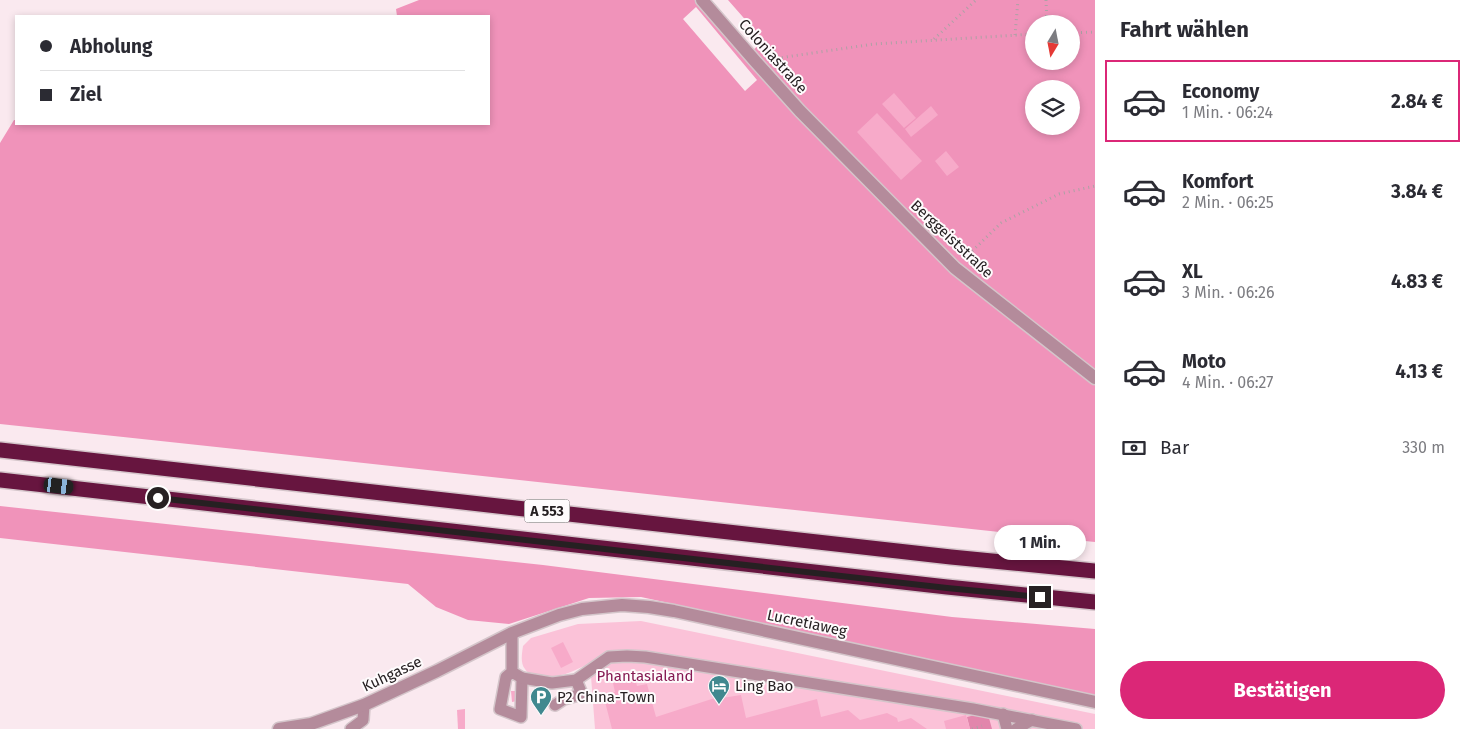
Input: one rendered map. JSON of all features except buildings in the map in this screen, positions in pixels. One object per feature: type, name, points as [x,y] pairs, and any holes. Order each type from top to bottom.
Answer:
[{"type":"highway","name":"A 553","points":[[0,450],[951,557],[1095,571]]},
{"type":"highway","name":"A 553","points":[[0,480],[947,588],[1095,602]]},
{"type":"street","name":"Coloniastraße","points":[[702,0],[800,111]]},
{"type":"street","name":"Berggeiststraße","points":[[800,111],[955,268],[1095,378]]},
{"type":"street","name":"Lucretiaweg","points":[[512,633],[559,615],[582,609],[622,605],[649,607],[1095,702]]},
{"type":"street","name":"Kuhgasse","points":[[279,729],[311,724],[364,705],[444,668],[512,633]]},
{"type":"lane","points":[[512,633],[517,675],[552,683],[576,680],[608,657],[626,656],[673,661],[954,712],[1003,714],[1076,729]]},
{"type":"lane","points":[[555,705],[564,699],[582,694],[576,680]]},
{"type":"lane","points":[[351,729],[363,720],[364,705]]},
{"type":"lane","points":[[1003,714],[1007,729]]},
{"type":"lane","points":[[1016,729],[1032,720]]},
{"type":"path","points":[[933,39],[976,0]]},
{"type":"path","points":[[1015,35],[1018,0]]},
{"type":"path","points":[[1046,0],[1047,15]]},
{"type":"path","points":[[1080,33],[1095,32]]},
{"type":"path","points":[[754,61],[874,44],[1025,34]]},
{"type":"path","points":[[955,268],[1001,223],[1059,194],[1095,186]]},
{"type":"green space","name":"Phantasialand","points":[[641,621],[1095,714],[1095,729],[595,729],[590,663],[571,672],[553,676],[531,674],[523,667],[523,646],[531,638],[578,624]]},
{"type":"shaded area","points":[[419,0],[709,0],[753,50],[764,41],[728,0],[1095,0],[1095,542],[0,424],[0,143],[14,120],[15,125],[490,125],[490,15],[397,15],[396,9]],"holes":[[[696,7],[757,80],[745,91],[683,19]]]},
{"type":"shaded area","points":[[0,506],[543,565],[952,617],[1095,629],[1095,695],[641,597],[589,598],[509,624],[468,620],[436,607],[408,584],[0,538]]},
{"type":"shaded area","points":[[975,715],[989,718],[992,729],[970,729],[967,717]]},
{"type":"place","name":"Ling Bao","points":[[719,705]]},
{"type":"place","name":"P2 China-Town","points":[[541,716]]},
{"type":"route","points":[[158,498],[1040,597]]}]
